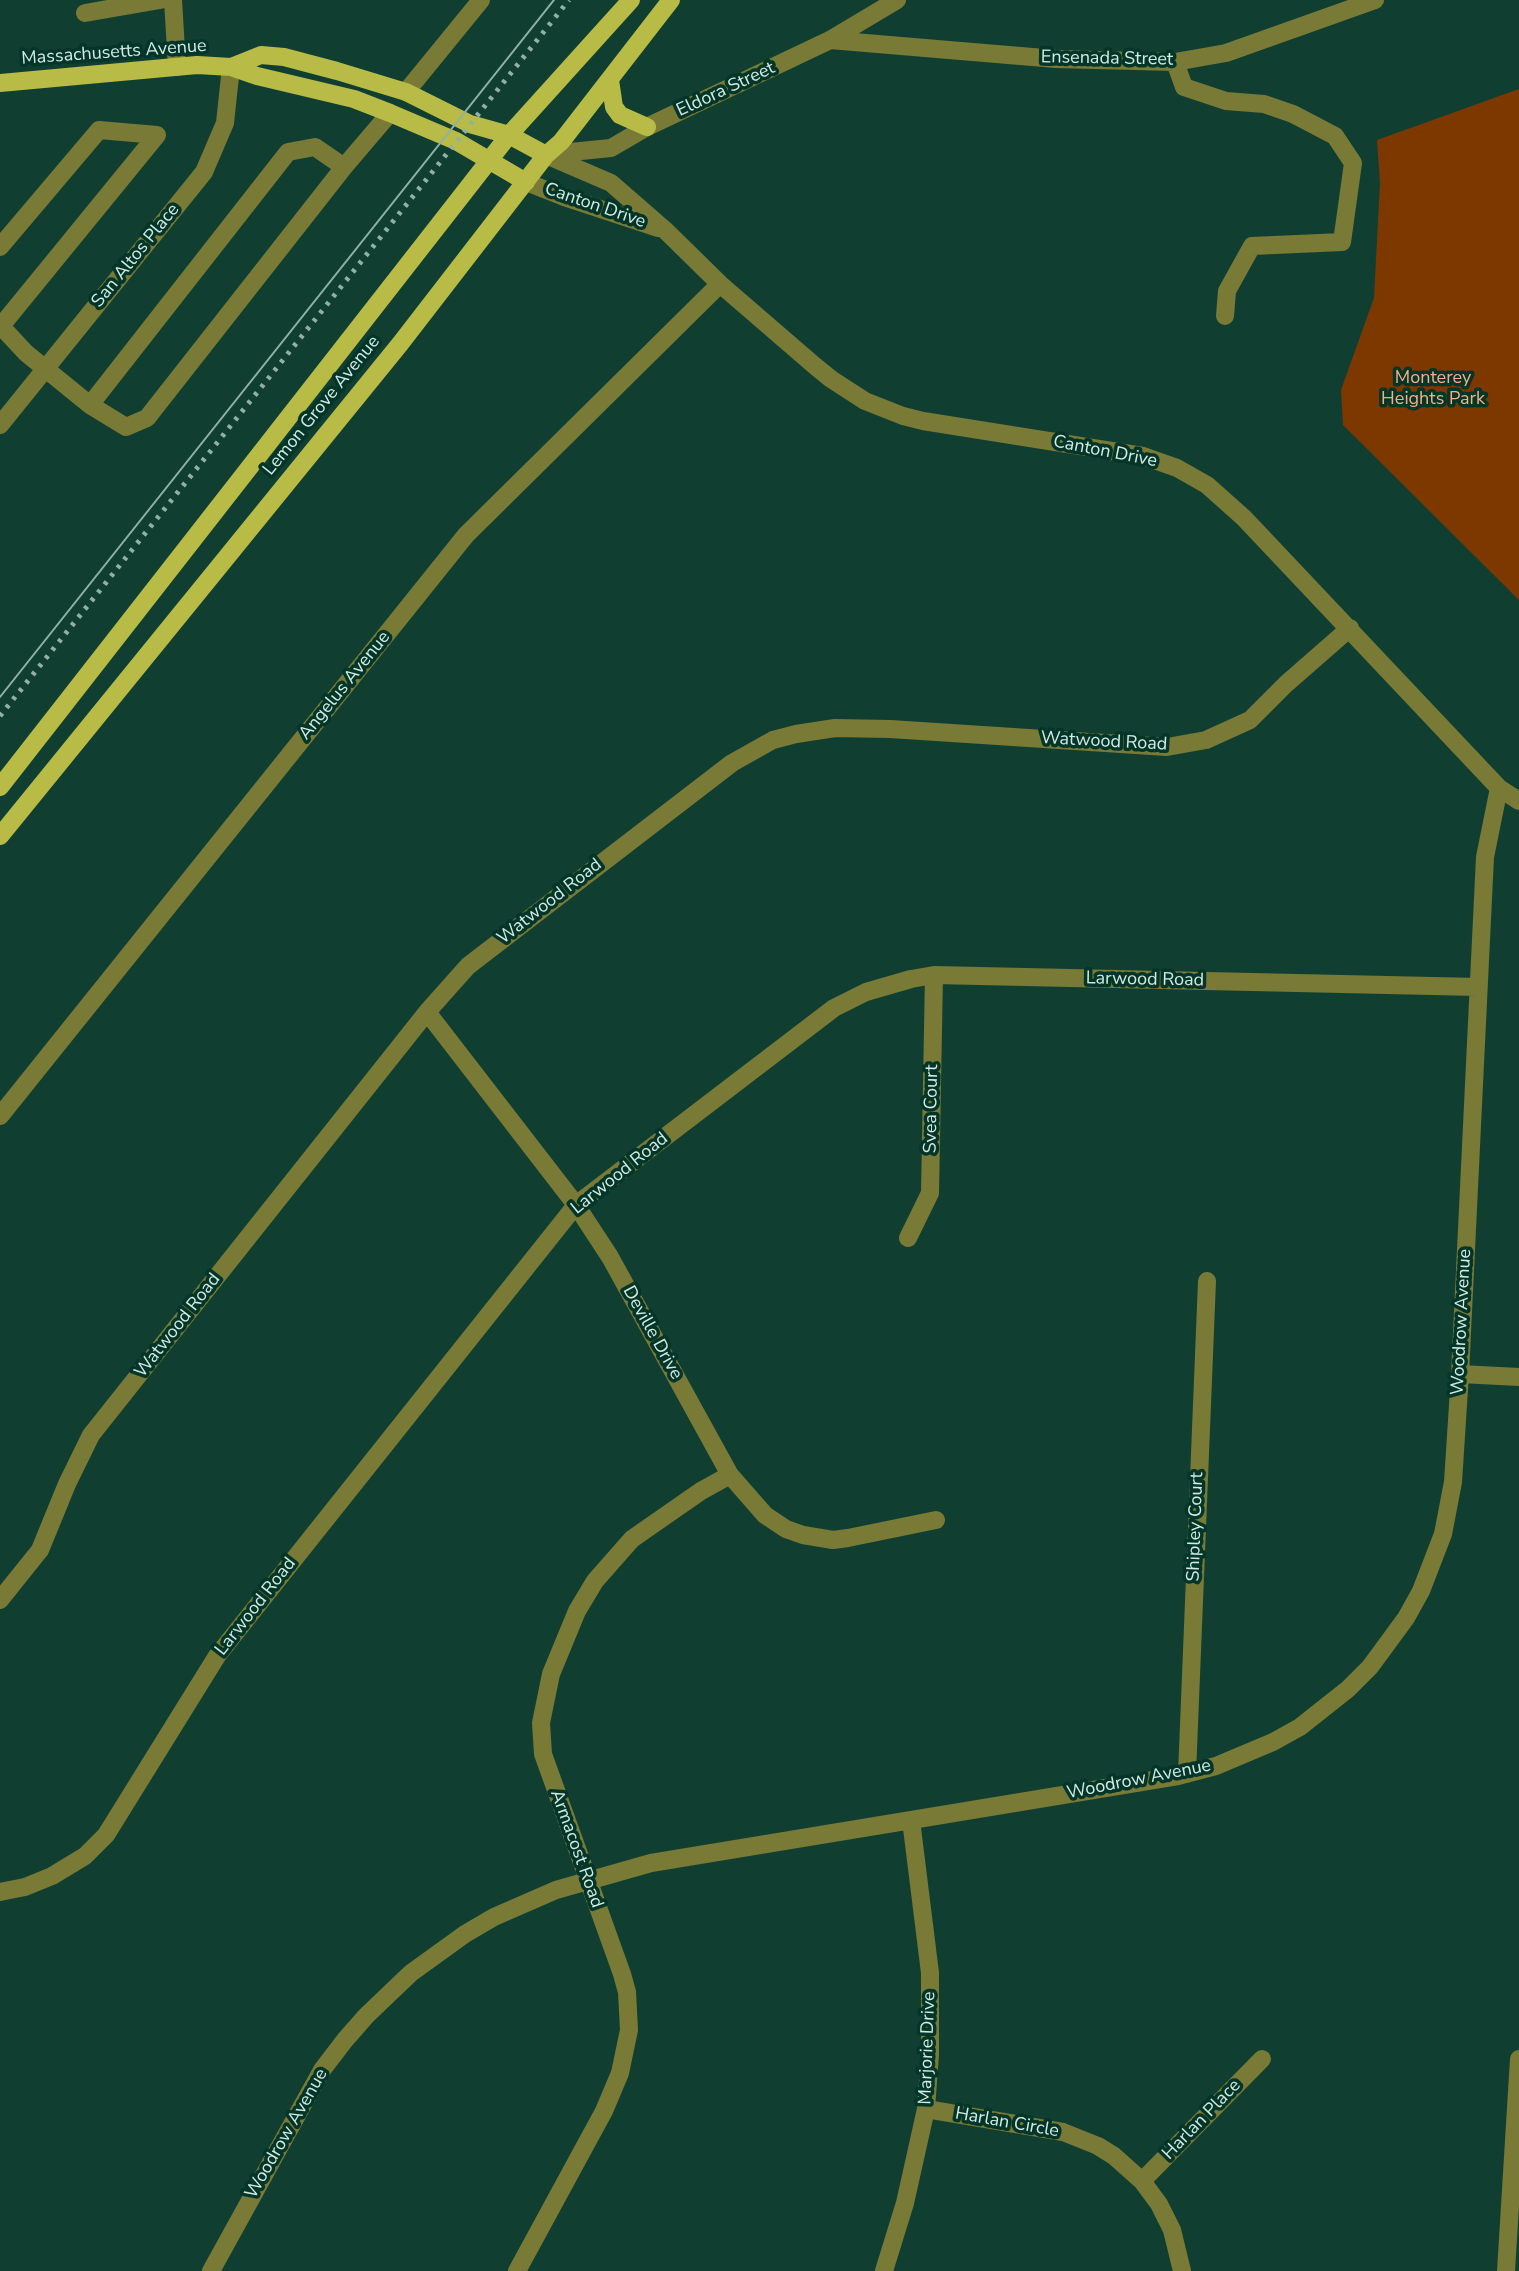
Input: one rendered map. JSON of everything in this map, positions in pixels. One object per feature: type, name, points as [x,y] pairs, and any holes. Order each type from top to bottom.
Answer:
[{"type":"main road","name":"Lemon Grove Avenue","points":[[0,787],[488,161],[631,0]]},
{"type":"main road","name":"Lemon Grove Avenue","points":[[0,836],[400,344],[671,0]]},
{"type":"main road","name":"Massachusetts Avenue","points":[[232,67],[261,55],[284,57],[406,92],[470,124],[509,135],[547,155]]},
{"type":"main road","name":"Massachusetts Avenue","points":[[0,83],[177,67],[232,67],[257,76],[354,99],[390,113],[456,141],[526,182]]},
{"type":"main road","points":[[610,80],[614,107],[620,115],[647,127]]},
{"type":"street","points":[[85,13],[160,0]]},
{"type":"street","points":[[173,0],[177,67]]},
{"type":"street","points":[[406,92],[481,0]]},
{"type":"street","name":"Eldora Street","points":[[547,155],[611,148],[647,127],[830,40],[897,0]]},
{"type":"street","name":"Ensenada Street","points":[[830,40],[1056,59],[1175,62],[1226,53],[1375,0]]},
{"type":"street","points":[[1175,62],[1184,87],[1226,101],[1264,104],[1293,114],[1335,136],[1353,163],[1342,242],[1252,246],[1227,291],[1225,316]]},
{"type":"street","name":"San Altos Place","points":[[0,425],[204,173],[225,123],[232,67]]},
{"type":"street","points":[[0,247],[99,130],[157,135],[1,326],[26,353],[90,405],[126,427],[147,418],[344,167],[390,113]]},
{"type":"street","points":[[90,405],[288,152],[315,147],[344,167]]},
{"type":"street","name":"Canton Drive","points":[[547,155],[611,183],[665,230],[720,284],[831,379],[862,399],[923,421],[1143,456],[1193,477],[1233,506],[1499,788],[1519,801]]},
{"type":"street","name":"Canton Drive","points":[[526,182],[665,230]]},
{"type":"street","name":"Angelus Avenue","points":[[0,1116],[466,535],[720,284]]},
{"type":"street","name":"Watwood Road","points":[[0,1600],[40,1550],[91,1435],[428,1012],[468,966],[732,763],[773,740],[835,728],[890,729],[1167,747],[1206,740],[1250,720],[1286,684],[1350,628]]},
{"type":"street","name":"Woodrow Avenue","points":[[211,2271],[321,2070],[366,2016],[411,1973],[465,1934],[524,1902],[587,1879],[651,1863],[1187,1774],[1245,1756],[1300,1727],[1348,1689],[1389,1643],[1421,1591],[1443,1534],[1452,1482],[1460,1374],[1485,857],[1499,788]]},
{"type":"street","name":"Larwood Road","points":[[0,1892],[25,1887],[52,1876],[85,1856],[106,1835],[217,1656],[576,1205],[834,1008],[866,992],[934,975],[1478,987]]},
{"type":"street","name":"Svea Court","points":[[908,1238],[930,1193],[934,975]]},
{"type":"street","name":"Deville Drive","points":[[428,1012],[576,1205],[610,1257],[730,1475],[765,1515],[786,1529],[803,1535],[833,1539],[936,1520]]},
{"type":"street","name":"Shipley Court","points":[[1187,1774],[1207,1281]]},
{"type":"street","points":[[1460,1374],[1519,1377]]},
{"type":"street","name":"Armacost Road","points":[[517,2271],[604,2111],[621,2073],[627,2049],[629,2011],[626,1992],[543,1754],[541,1723],[551,1674],[577,1611],[595,1581],[632,1539],[701,1491],[730,1475]]},
{"type":"street","name":"Marjorie Drive","points":[[884,2271],[905,2203],[926,2109],[930,2054],[930,1972],[911,1820]]},
{"type":"street","name":"Harlan Place","points":[[1142,2181],[1262,2059]]},
{"type":"street","points":[[1506,2271],[1519,2059]]},
{"type":"street","name":"Harlan Circle","points":[[926,2109],[1063,2132],[1090,2142],[1114,2156],[1142,2181],[1159,2204],[1172,2230],[1182,2271]]},
{"type":"green space","name":"Monterey Heights Park","points":[[1519,89],[1519,600],[1343,425],[1341,390],[1374,298],[1380,183],[1377,140]]},
{"type":"tram line","points":[[0,697],[554,0]]},
{"type":"railway","points":[[0,716],[569,0]]}]
